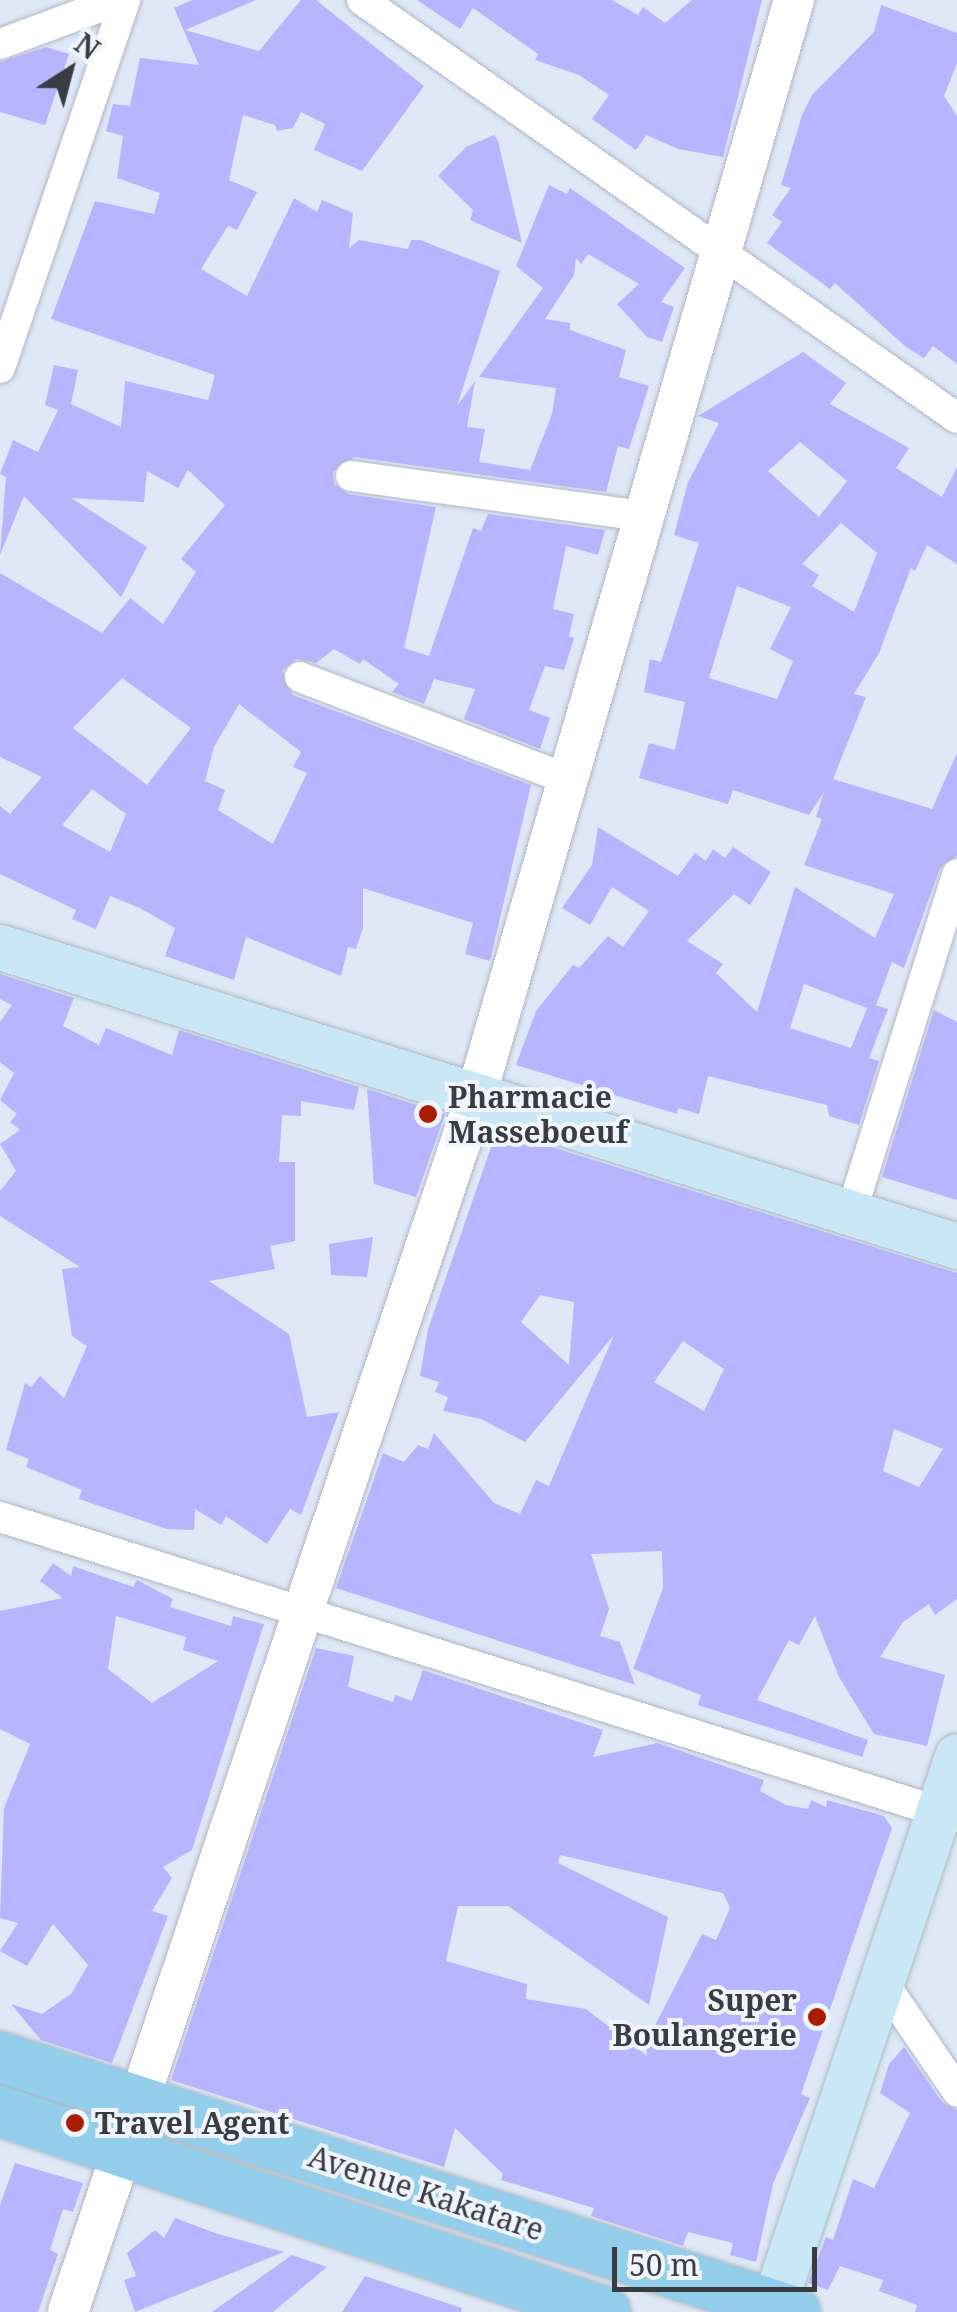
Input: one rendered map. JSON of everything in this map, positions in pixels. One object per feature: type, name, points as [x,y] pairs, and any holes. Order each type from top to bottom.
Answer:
[{"type":"main road","points":[[0,948],[957,1246]]},
{"type":"main road","points":[[780,2309],[884,1984],[948,1815],[957,1756]]},
{"type":"main road","name":"Avenue Kakatare","points":[[0,2057],[780,2309]]},
{"type":"main road","name":"Avenue Kakatare","points":[[0,2111],[605,2312]]},
{"type":"street","points":[[0,44],[122,0]]},
{"type":"street","points":[[0,368],[122,0]]},
{"type":"street","points":[[362,0],[957,418]]},
{"type":"street","points":[[68,2312],[476,1096],[794,0]]},
{"type":"street","points":[[351,476],[643,516]]},
{"type":"street","points":[[300,678],[567,779]]},
{"type":"street","points":[[850,1213],[957,874]]},
{"type":"street","points":[[0,1517],[304,1617],[948,1815]]},
{"type":"street","points":[[884,1984],[957,2092]]},
{"type":"building","points":[[192,0],[256,0],[185,30],[259,51],[301,0],[316,0],[424,86],[362,171],[314,150],[325,124],[301,112],[293,128],[277,131],[275,125],[243,115],[229,180],[257,192],[237,230],[228,226],[201,269],[247,296],[294,198],[317,212],[322,200],[353,213],[349,248],[359,240],[408,249],[411,240],[420,240],[500,271],[457,406],[475,381],[467,427],[485,429],[479,462],[530,470],[552,414],[556,388],[479,377],[543,288],[516,266],[549,185],[567,194],[570,188],[685,268],[661,302],[674,307],[662,342],[647,337],[617,304],[639,284],[588,254],[581,264],[576,258],[574,275],[545,319],[570,323],[570,330],[626,350],[619,377],[649,386],[629,449],[618,446],[606,492],[354,457],[333,472],[334,484],[348,494],[436,507],[404,648],[429,656],[473,528],[481,531],[488,514],[605,530],[598,555],[566,546],[553,609],[574,614],[569,636],[574,638],[564,670],[545,666],[529,710],[550,718],[540,749],[464,719],[475,689],[434,679],[424,704],[392,692],[399,684],[363,659],[360,664],[334,649],[316,663],[296,659],[282,671],[293,695],[531,785],[490,961],[465,954],[473,923],[363,888],[363,928],[356,949],[348,947],[341,976],[246,937],[234,980],[165,956],[175,928],[140,908],[110,896],[96,929],[72,919],[76,910],[0,874],[0,806],[10,814],[42,777],[0,757],[0,573],[102,633],[130,598],[163,624],[196,572],[181,559],[225,505],[188,470],[178,488],[147,471],[144,502],[71,498],[147,547],[121,597],[24,496],[0,555],[6,477],[0,474],[13,440],[38,452],[58,410],[45,405],[54,365],[78,370],[71,404],[121,427],[125,381],[208,400],[215,375],[51,319],[95,201],[154,214],[160,193],[117,178],[123,136],[106,131],[113,104],[130,106],[140,58],[199,65],[174,8]],"holes":[[[122,678],[191,728],[147,785],[73,728]],[[239,704],[301,752],[293,767],[307,773],[273,844],[218,810],[225,790],[205,781],[214,747]],[[92,789],[126,814],[110,852],[62,825]]]},
{"type":"building","points":[[417,0],[612,0],[638,15],[643,7],[665,23],[692,0],[762,0],[723,157],[678,149],[646,135],[636,150],[592,119],[609,95],[579,75],[535,60],[538,54],[473,8],[460,29]]},
{"type":"building","points":[[881,5],[957,33],[957,63],[944,96],[957,116],[957,364],[933,346],[924,358],[906,347],[835,283],[830,289],[767,243],[782,222],[772,215],[791,188],[781,185],[802,115],[812,95],[874,32]]},
{"type":"building","points":[[46,47],[69,54],[45,125],[0,112],[0,62]]},
{"type":"building","points":[[494,135],[522,243],[470,220],[473,210],[438,176],[466,147]]},
{"type":"building","points":[[803,352],[846,383],[830,404],[909,448],[896,468],[942,497],[957,467],[957,564],[927,545],[915,571],[911,568],[879,653],[854,694],[866,697],[833,779],[932,809],[957,753],[957,856],[940,868],[904,968],[892,962],[876,1005],[888,1009],[869,1058],[879,1061],[859,1125],[829,1116],[827,1105],[708,1076],[699,1114],[678,1108],[677,1114],[516,1065],[536,1011],[573,965],[579,968],[608,936],[623,947],[649,911],[612,887],[590,925],[562,908],[592,865],[598,827],[678,876],[695,853],[706,861],[713,849],[725,858],[733,847],[771,872],[750,905],[734,894],[687,941],[723,964],[716,973],[757,1012],[795,887],[875,938],[894,894],[804,865],[822,819],[816,817],[824,792],[809,815],[733,790],[728,804],[639,778],[649,743],[675,750],[685,702],[644,692],[650,659],[661,662],[699,543],[674,535],[688,482],[719,423],[698,416]],"holes":[[[800,442],[847,481],[819,517],[768,471]],[[841,523],[877,553],[854,612],[812,586],[819,575],[802,564]],[[737,586],[791,607],[770,649],[793,661],[777,699],[709,678]],[[804,984],[867,1008],[851,1048],[790,1028]]]},
{"type":"building","points":[[0,974],[74,998],[63,1026],[99,1045],[106,1028],[172,1055],[179,1030],[359,1087],[354,1110],[301,1101],[301,1116],[282,1115],[279,1162],[295,1162],[295,1241],[270,1246],[275,1269],[209,1281],[289,1334],[307,1417],[339,1412],[301,1515],[290,1509],[267,1544],[226,1516],[221,1525],[195,1509],[194,1530],[167,1529],[79,1499],[82,1490],[26,1467],[29,1459],[6,1450],[25,1383],[31,1387],[40,1376],[64,1398],[87,1346],[72,1336],[62,1269],[80,1267],[0,1216],[0,1191],[16,1171],[0,1144],[20,1130],[10,1122],[17,1114],[0,1100],[14,1073],[0,1062],[0,1022],[12,1005],[0,999]]},
{"type":"building","points":[[934,1010],[957,1022],[957,1200],[882,1177]]},
{"type":"building","points":[[367,1089],[445,1114],[416,1197],[374,1184]]},
{"type":"building","points":[[497,1130],[957,1273],[957,1599],[935,1615],[929,1604],[903,1622],[880,1657],[945,1675],[927,1746],[874,1734],[839,1677],[815,1616],[799,1645],[789,1640],[757,1700],[868,1740],[862,1757],[698,1705],[701,1695],[633,1669],[663,1588],[662,1551],[591,1554],[609,1609],[600,1636],[620,1642],[635,1685],[336,1588],[383,1453],[404,1462],[418,1445],[428,1449],[434,1433],[494,1503],[520,1514],[536,1480],[549,1486],[614,1335],[525,1442],[481,1419],[443,1411],[448,1397],[435,1392],[439,1382],[420,1376],[428,1329]],"holes":[[[540,1295],[574,1302],[569,1365],[521,1322]],[[683,1341],[724,1369],[704,1411],[654,1382]],[[894,1429],[943,1449],[919,1487],[883,1471]]]},
{"type":"building","points":[[373,1237],[367,1277],[331,1275],[329,1244]]},
{"type":"building","points":[[53,1563],[71,1576],[73,1566],[133,1587],[137,1580],[173,1599],[170,1607],[231,1626],[233,1616],[264,1624],[192,1850],[163,1867],[172,1878],[152,1911],[168,1916],[112,2063],[41,2040],[11,2004],[42,2014],[71,1994],[88,1965],[53,1924],[27,1966],[0,1951],[18,1923],[0,1918],[4,1808],[30,1744],[0,1729],[0,1611],[63,1598],[40,1581]],"holes":[[[116,1616],[186,1637],[183,1650],[218,1661],[152,1703],[108,1669]]]},
{"type":"building","points":[[316,1648],[354,1656],[348,1687],[393,1702],[395,1695],[412,1701],[423,1670],[603,1730],[593,1757],[658,1743],[764,1780],[760,1791],[786,1805],[808,1809],[811,1800],[826,1807],[827,1800],[884,1816],[892,1828],[801,2094],[810,2098],[773,2184],[756,2262],[730,2255],[733,2243],[688,2232],[683,2246],[591,2216],[594,2208],[501,2180],[503,2174],[455,2128],[444,2167],[171,2080]],"holes":[[[560,1855],[723,1893],[730,1908],[716,1940],[702,1934],[646,2043],[647,2056],[586,2009],[526,1999],[527,1984],[446,1961],[458,1906],[508,1906],[649,2005],[668,1917],[558,1863]]]},
{"type":"building","points":[[904,2047],[942,2102],[957,2110],[957,2312],[915,2312],[917,2305],[879,2291],[883,2280],[840,2266],[828,2290],[808,2283],[826,2237],[833,2240],[853,2179],[874,2188],[910,2113],[880,2093],[889,2064]]},
{"type":"building","points":[[15,2163],[83,2183],[73,2212],[63,2209],[50,2250],[58,2254],[38,2312],[0,2312],[0,2205]]},
{"type":"building","points":[[175,2218],[284,2252],[135,2312],[124,2280],[136,2276],[127,2253],[155,2230],[164,2238]]},
{"type":"building","points":[[292,2255],[327,2267],[273,2312],[212,2312]]},
{"type":"building","points":[[365,2276],[462,2308],[461,2312],[342,2312]]},
{"type":"place","name":"Pharmacie Masseboeuf","points":[[428,1114]]},
{"type":"place","name":"Super Boulangerie","points":[[817,2017]]},
{"type":"place","name":"Travel Agent","points":[[75,2123]]}]
